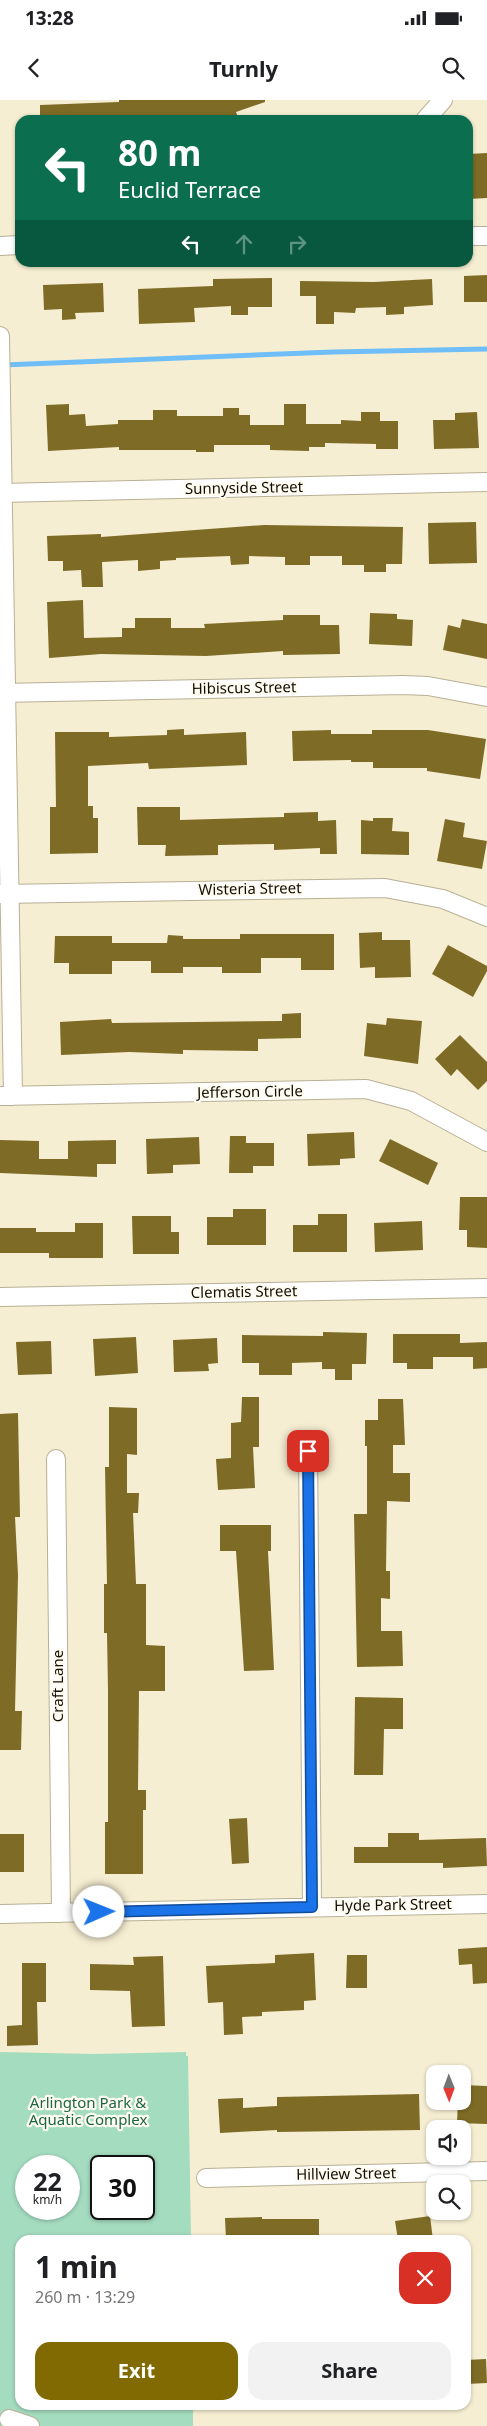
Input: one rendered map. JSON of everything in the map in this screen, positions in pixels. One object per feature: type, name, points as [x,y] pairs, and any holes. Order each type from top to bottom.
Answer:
[{"type":"street","points":[[430,115],[443,100]]},
{"type":"street","points":[[473,236],[487,236]]},
{"type":"street","points":[[0,246],[15,246]]},
{"type":"street","points":[[0,336],[6,1096]]},
{"type":"street","name":"Sunnyside Street","points":[[2,493],[487,482]]},
{"type":"street","name":"Hibiscus Street","points":[[2,693],[403,685],[428,686],[487,698]]},
{"type":"street","name":"Wisteria Street","points":[[4,894],[385,888],[443,899],[487,917]]},
{"type":"street","name":"Jefferson Circle","points":[[6,1096],[366,1090],[411,1101],[487,1142]]},
{"type":"street","name":"Clematis Street","points":[[0,1297],[487,1288]]},
{"type":"street","points":[[308,1451],[312,1907]]},
{"type":"street","name":"Craft Lane","points":[[56,1459],[61,1913]]},
{"type":"street","name":"Hyde Park Street","points":[[0,1914],[487,1904]]},
{"type":"street","name":"Hillview Street","points":[[206,2178],[487,2170]]},
{"type":"street","points":[[9,2419],[30,2426]]},
{"type":"green space","name":"Arlington Park & Aquatic Complex","points":[[0,2052],[95,2054],[186,2052],[186,2056],[188,2056],[191,2235],[15,2235],[15,2410],[193,2410],[193,2426],[0,2426]]},
{"type":"building","points":[[119,100],[265,100],[265,102],[236,112],[237,115],[40,115],[40,105],[119,102]]},
{"type":"building","points":[[487,153],[487,198],[473,199],[473,154]]},
{"type":"building","points":[[487,275],[487,302],[464,302],[464,276]]},
{"type":"building","points":[[272,278],[272,307],[248,307],[248,315],[231,315],[231,306],[194,308],[195,322],[139,324],[138,289],[213,286],[213,279]]},
{"type":"building","points":[[432,279],[433,305],[404,307],[404,314],[386,315],[386,307],[356,308],[355,313],[334,312],[334,324],[316,324],[316,296],[300,296],[300,281],[374,282]]},
{"type":"building","points":[[103,283],[104,312],[75,313],[76,319],[62,320],[62,309],[44,310],[43,285]]},
{"type":"building","points":[[69,404],[69,415],[85,414],[86,426],[118,424],[118,420],[153,420],[153,410],[177,410],[177,416],[223,416],[223,408],[239,408],[239,415],[250,415],[250,425],[284,425],[284,404],[306,404],[306,424],[341,424],[341,420],[361,421],[361,412],[380,412],[380,421],[398,421],[398,449],[376,449],[376,444],[325,443],[325,447],[309,447],[309,451],[270,450],[270,445],[214,445],[214,452],[196,452],[196,450],[119,450],[119,447],[48,451],[46,405]]},
{"type":"building","points":[[477,412],[479,448],[434,449],[433,420],[455,420],[455,413]]},
{"type":"building","points":[[476,522],[477,563],[429,564],[428,523]]},
{"type":"building","points":[[264,525],[403,527],[402,564],[386,564],[386,572],[364,572],[364,565],[342,565],[342,556],[310,556],[310,565],[285,565],[285,557],[249,556],[249,564],[231,565],[230,556],[176,558],[176,560],[160,561],[160,569],[138,571],[138,560],[102,562],[103,587],[82,587],[81,570],[63,571],[63,561],[48,561],[47,536],[101,534],[101,537]]},
{"type":"building","points":[[83,600],[84,638],[122,637],[122,628],[135,628],[135,618],[171,618],[171,628],[205,628],[204,624],[283,620],[283,615],[320,615],[320,625],[339,625],[340,654],[283,655],[283,651],[206,656],[101,654],[49,658],[47,602]]},
{"type":"building","points":[[370,613],[397,614],[397,619],[413,620],[412,646],[369,644]]},
{"type":"building","points":[[462,619],[487,624],[487,659],[443,650],[448,625],[460,628]]},
{"type":"building","points":[[184,729],[184,735],[246,732],[247,765],[149,769],[148,763],[88,766],[88,806],[93,806],[93,818],[98,818],[98,853],[50,854],[50,807],[56,807],[55,732],[109,732],[109,737],[167,735],[167,730]]},
{"type":"building","points":[[331,730],[331,734],[372,734],[372,730],[428,730],[486,739],[480,779],[427,771],[427,768],[373,768],[373,762],[351,762],[351,760],[293,761],[292,731]]},
{"type":"building","points":[[137,807],[180,807],[180,820],[284,817],[284,813],[318,812],[318,821],[336,820],[337,854],[320,854],[320,848],[274,850],[274,844],[218,845],[218,855],[165,856],[166,845],[138,845]]},
{"type":"building","points":[[373,818],[393,818],[392,831],[409,832],[409,855],[361,854],[361,820],[373,821]]},
{"type":"building","points":[[445,819],[465,823],[463,837],[487,841],[482,869],[437,861]]},
{"type":"building","points":[[382,932],[382,940],[410,940],[411,977],[375,978],[375,967],[360,968],[359,933]]},
{"type":"building","points":[[240,934],[334,934],[334,970],[301,970],[301,958],[261,958],[261,973],[222,973],[222,967],[183,967],[183,973],[151,973],[151,961],[112,961],[112,974],[69,974],[69,963],[54,963],[55,936],[112,936],[112,943],[167,943],[168,935],[183,936],[183,939],[240,939]]},
{"type":"building","points":[[448,945],[487,966],[487,971],[473,997],[432,974]]},
{"type":"building","points":[[301,1013],[301,1038],[258,1039],[258,1051],[183,1050],[183,1054],[129,1052],[61,1055],[60,1022],[111,1019],[112,1023],[282,1021],[282,1014]]},
{"type":"building","points":[[387,1018],[422,1021],[418,1064],[364,1056],[367,1023],[386,1025]]},
{"type":"building","points":[[460,1035],[487,1062],[487,1081],[478,1090],[457,1069],[451,1076],[435,1059]]},
{"type":"building","points":[[354,1132],[355,1158],[340,1159],[340,1165],[308,1166],[307,1134]]},
{"type":"building","points":[[230,1136],[246,1136],[246,1143],[274,1143],[274,1166],[253,1166],[253,1173],[229,1173]]},
{"type":"building","points":[[199,1137],[200,1164],[173,1165],[173,1173],[147,1174],[146,1139]]},
{"type":"building","points":[[390,1139],[438,1163],[428,1185],[379,1161]]},
{"type":"building","points":[[0,1140],[39,1141],[39,1159],[68,1159],[68,1141],[116,1140],[116,1164],[97,1164],[97,1177],[0,1173]]},
{"type":"building","points":[[460,1197],[487,1197],[487,1248],[467,1247],[467,1230],[459,1230]]},
{"type":"building","points":[[233,1209],[266,1209],[266,1245],[207,1245],[207,1217],[233,1217]]},
{"type":"building","points":[[318,1214],[347,1214],[347,1252],[293,1252],[293,1225],[318,1225]]},
{"type":"building","points":[[132,1216],[171,1216],[171,1232],[179,1232],[179,1254],[133,1254]]},
{"type":"building","points":[[422,1221],[423,1250],[375,1252],[374,1223]]},
{"type":"building","points":[[75,1223],[103,1223],[103,1258],[49,1258],[49,1253],[0,1253],[0,1228],[36,1228],[36,1232],[75,1232]]},
{"type":"building","points":[[323,1332],[367,1333],[366,1364],[352,1364],[352,1380],[335,1380],[335,1369],[322,1369],[322,1362],[292,1363],[292,1375],[259,1375],[259,1363],[242,1363],[242,1335],[323,1336]]},
{"type":"building","points":[[393,1334],[460,1334],[460,1343],[487,1342],[487,1368],[473,1369],[473,1357],[433,1357],[433,1369],[407,1369],[407,1363],[393,1363]]},
{"type":"building","points":[[136,1337],[138,1373],[95,1376],[93,1339]]},
{"type":"building","points":[[217,1338],[218,1363],[208,1364],[209,1371],[174,1372],[173,1340]]},
{"type":"building","points":[[51,1341],[52,1374],[18,1375],[16,1342]]},
{"type":"building","points":[[242,1397],[259,1397],[259,1447],[253,1447],[255,1488],[218,1490],[216,1459],[231,1458],[231,1423],[241,1422]]},
{"type":"building","points":[[378,1399],[403,1399],[405,1445],[393,1445],[393,1473],[410,1473],[410,1502],[387,1501],[386,1571],[390,1571],[390,1599],[381,1598],[381,1631],[402,1631],[403,1666],[357,1667],[354,1514],[367,1514],[365,1420],[378,1420]]},
{"type":"building","points":[[109,1407],[137,1408],[137,1455],[127,1454],[127,1493],[139,1493],[138,1513],[133,1513],[136,1584],[146,1584],[146,1645],[165,1646],[165,1691],[139,1691],[138,1790],[146,1790],[146,1810],[143,1810],[143,1874],[105,1874],[105,1822],[108,1822],[108,1691],[107,1633],[104,1633],[104,1584],[107,1584],[105,1467],[109,1467]]},
{"type":"building","points":[[18,1413],[20,1517],[15,1517],[18,1575],[15,1711],[22,1711],[21,1750],[0,1750],[0,1414]]},
{"type":"building","points":[[220,1525],[271,1525],[271,1551],[268,1551],[274,1670],[244,1671],[236,1551],[220,1551]]},
{"type":"building","points":[[355,1697],[403,1698],[403,1729],[384,1729],[383,1775],[354,1775]]},
{"type":"building","points":[[247,1818],[249,1863],[232,1864],[229,1819]]},
{"type":"building","points":[[388,1833],[419,1833],[419,1840],[486,1838],[487,1866],[443,1868],[443,1863],[354,1863],[354,1847],[388,1847]]},
{"type":"building","points":[[0,1834],[24,1834],[24,1872],[0,1872]]},
{"type":"building","points":[[487,1947],[487,1983],[473,1984],[472,1964],[459,1965],[458,1949]]},
{"type":"building","points":[[314,1953],[316,2000],[304,2001],[304,2010],[262,2012],[262,2016],[242,2017],[243,2034],[224,2035],[223,2002],[208,2003],[206,1966],[275,1963],[275,1955]]},
{"type":"building","points":[[347,1955],[367,1955],[367,1988],[346,1988]]},
{"type":"building","points":[[163,1956],[165,2026],[132,2027],[130,1991],[90,1990],[90,1964],[134,1965],[133,1957]]},
{"type":"building","points":[[22,1963],[46,1963],[46,2002],[37,2002],[38,2045],[7,2046],[7,2026],[22,2025]]},
{"type":"building","points":[[471,2085],[487,2086],[487,2124],[471,2123],[471,2120],[457,2120],[458,2110],[471,2110]]},
{"type":"building","points":[[419,2094],[420,2130],[277,2132],[277,2130],[220,2133],[218,2099],[243,2098],[243,2108],[277,2106],[277,2097]]},
{"type":"building","points":[[426,2217],[426,2220],[430,2220],[432,2235],[397,2235],[395,2221]]},
{"type":"building","points":[[225,2218],[319,2219],[319,2235],[226,2235]]},
{"type":"building","points":[[486,2359],[487,2383],[471,2384],[471,2360]]},
{"type":"waterway","points":[[3,365],[333,352],[487,349]]},
{"type":"route","points":[[99,1912],[312,1907],[310,1873],[308,1451]]}]
